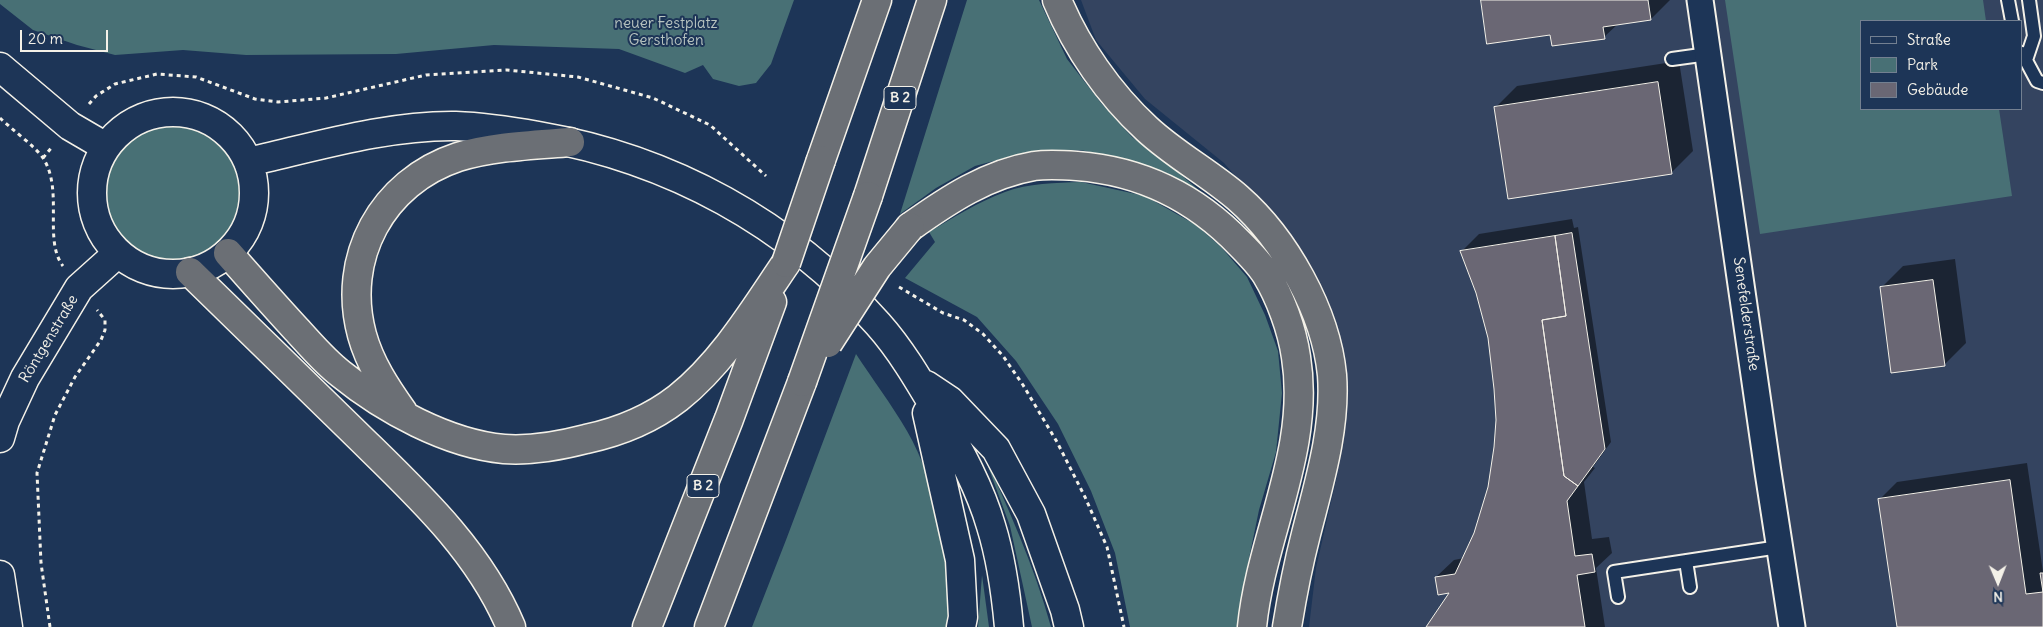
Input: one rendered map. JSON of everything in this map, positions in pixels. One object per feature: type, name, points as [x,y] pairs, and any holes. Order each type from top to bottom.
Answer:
[{"type":"highway","points":[[228,253],[339,374],[370,396],[454,438],[503,449],[548,447],[596,437],[628,427],[652,415],[677,398],[748,338],[786,263],[877,0]]},
{"type":"highway","name":"B 2","points":[[709,627],[802,382],[868,196],[932,0]]},
{"type":"highway","points":[[1057,0],[1082,48],[1122,104],[1148,130],[1238,198],[1262,223],[1294,268],[1313,306],[1326,343],[1332,375],[1330,420],[1321,476],[1299,564],[1287,627]]},
{"type":"highway","points":[[405,415],[384,384],[370,358],[357,312],[360,263],[365,242],[374,224],[393,199],[412,182],[435,167],[457,158],[490,149],[570,142]]},
{"type":"highway","points":[[802,382],[877,267],[910,227],[969,187],[1034,166],[1066,165],[1094,167],[1134,176],[1164,187],[1197,206],[1228,231],[1265,273],[1279,299],[1290,331],[1296,357],[1299,410],[1290,465],[1266,557],[1252,627]]},
{"type":"highway","points":[[190,272],[410,487],[455,534],[493,588],[511,627]]},
{"type":"highway","name":"B 2","points":[[647,627],[729,419],[748,338]]},
{"type":"main road","points":[[0,67],[70,126],[106,147]]},
{"type":"main road","points":[[184,112],[197,116],[222,129],[242,150],[248,162],[254,190],[250,218],[237,243],[228,253],[205,268],[190,272],[161,274],[148,271],[134,265],[118,253],[104,237],[97,224],[91,196],[95,169],[106,147],[118,133],[129,124],[142,118],[155,114],[184,112]]},
{"type":"main road","points":[[248,162],[405,129],[453,126],[493,128],[570,142],[630,159],[677,176],[751,216],[804,254],[836,281],[878,324],[919,380],[964,460],[991,525],[1006,599],[1009,627]]},
{"type":"main road","name":"Röntgenstraße","points":[[0,438],[4,421],[25,378],[79,288],[118,253]]},
{"type":"main road","points":[[919,380],[960,560],[963,617],[961,627]]},
{"type":"main road","points":[[919,380],[950,401],[996,449],[1031,514],[1065,610],[1069,627]]},
{"type":"main road","points":[[0,575],[8,627]]},
{"type":"street","name":"Senefelderstraße","points":[[1700,0],[1792,627]]},
{"type":"lane","points":[[2008,0],[2012,20]]},
{"type":"lane","points":[[2029,0],[2034,36],[2024,56],[2037,80],[2043,82]]},
{"type":"lane","points":[[1672,59],[1708,54]]},
{"type":"lane","points":[[1618,597],[1614,572],[1779,547]]},
{"type":"lane","points":[[1686,560],[1690,587]]},
{"type":"path","points":[[42,158],[96,96],[115,84],[157,74],[196,77],[255,98],[278,102],[326,98],[426,75],[507,70],[578,77],[652,98],[710,124],[766,176]]},
{"type":"path","points":[[0,118],[42,158],[54,192],[55,252],[79,288],[105,320],[105,330],[101,340],[75,377],[55,415],[37,473],[41,563],[50,627]]},
{"type":"path","points":[[898,287],[942,313],[964,320],[983,334],[1003,356],[1023,385],[1057,442],[1085,497],[1107,547],[1124,627]]},
{"type":"shaded area","points":[[1081,0],[2043,0],[2043,627],[1309,627],[1316,568],[1337,476],[1345,381],[1333,314],[1300,250],[1224,163],[1145,99],[1096,40]]},
{"type":"green space","name":"neuer Festplatz Gersthofen","points":[[0,0],[794,0],[771,64],[756,83],[739,86],[713,79],[703,65],[685,73],[619,49],[494,45],[396,54],[246,55],[183,50],[115,55],[77,45],[33,30],[0,4]]},
{"type":"green space","points":[[967,0],[1039,0],[1067,59],[1101,103],[1132,137],[1201,192],[1165,172],[1125,159],[1080,150],[1027,152],[975,166],[936,188],[900,214]]},
{"type":"green space","points":[[1725,0],[1983,0],[1986,20],[1860,20],[1860,110],[1999,110],[2012,196],[1760,234]]},
{"type":"green space","points":[[172,126],[198,131],[209,137],[219,146],[228,156],[234,167],[239,193],[234,219],[228,230],[219,240],[209,249],[198,255],[172,260],[146,255],[135,249],[125,240],[116,230],[110,219],[105,193],[110,167],[116,156],[125,146],[135,137],[146,131]]},
{"type":"green space","points":[[1081,182],[1145,196],[1196,225],[1221,247],[1247,277],[1265,315],[1278,351],[1282,393],[1276,452],[1259,510],[1237,627],[1130,627],[1115,553],[1091,491],[1058,424],[1016,361],[977,317],[905,278],[935,242],[929,232],[966,210],[985,200],[1014,189],[1042,184]]},
{"type":"green space","points":[[856,354],[907,431],[927,475],[941,526],[945,553],[949,604],[947,627],[752,627],[786,540]]},
{"type":"green space","points":[[982,450],[1029,559],[1051,627],[1032,627],[1010,526]]},
{"type":"green space","points":[[982,575],[989,627],[978,627]]},
{"type":"building","points":[[1481,0],[1648,0],[1651,20],[1603,27],[1605,39],[1552,46],[1550,35],[1487,44]]},
{"type":"building","points":[[1658,82],[1672,174],[1508,199],[1494,107]]},
{"type":"building","points":[[1572,233],[1605,449],[1578,486],[1564,476],[1542,320],[1566,316],[1555,236]]},
{"type":"building","points":[[1555,236],[1566,316],[1542,320],[1564,476],[1578,486],[1567,501],[1575,556],[1592,554],[1595,572],[1577,575],[1585,627],[1426,627],[1449,593],[1438,595],[1435,577],[1455,574],[1474,533],[1488,487],[1494,447],[1496,420],[1488,338],[1476,293],[1460,251]]},
{"type":"building","points":[[1933,280],[1945,366],[1891,373],[1880,287]]},
{"type":"building","points":[[2010,480],[2026,594],[2043,592],[2043,627],[1897,627],[1878,499]]},
{"type":"building","points":[[2040,573],[2043,573],[2043,592]]}]
